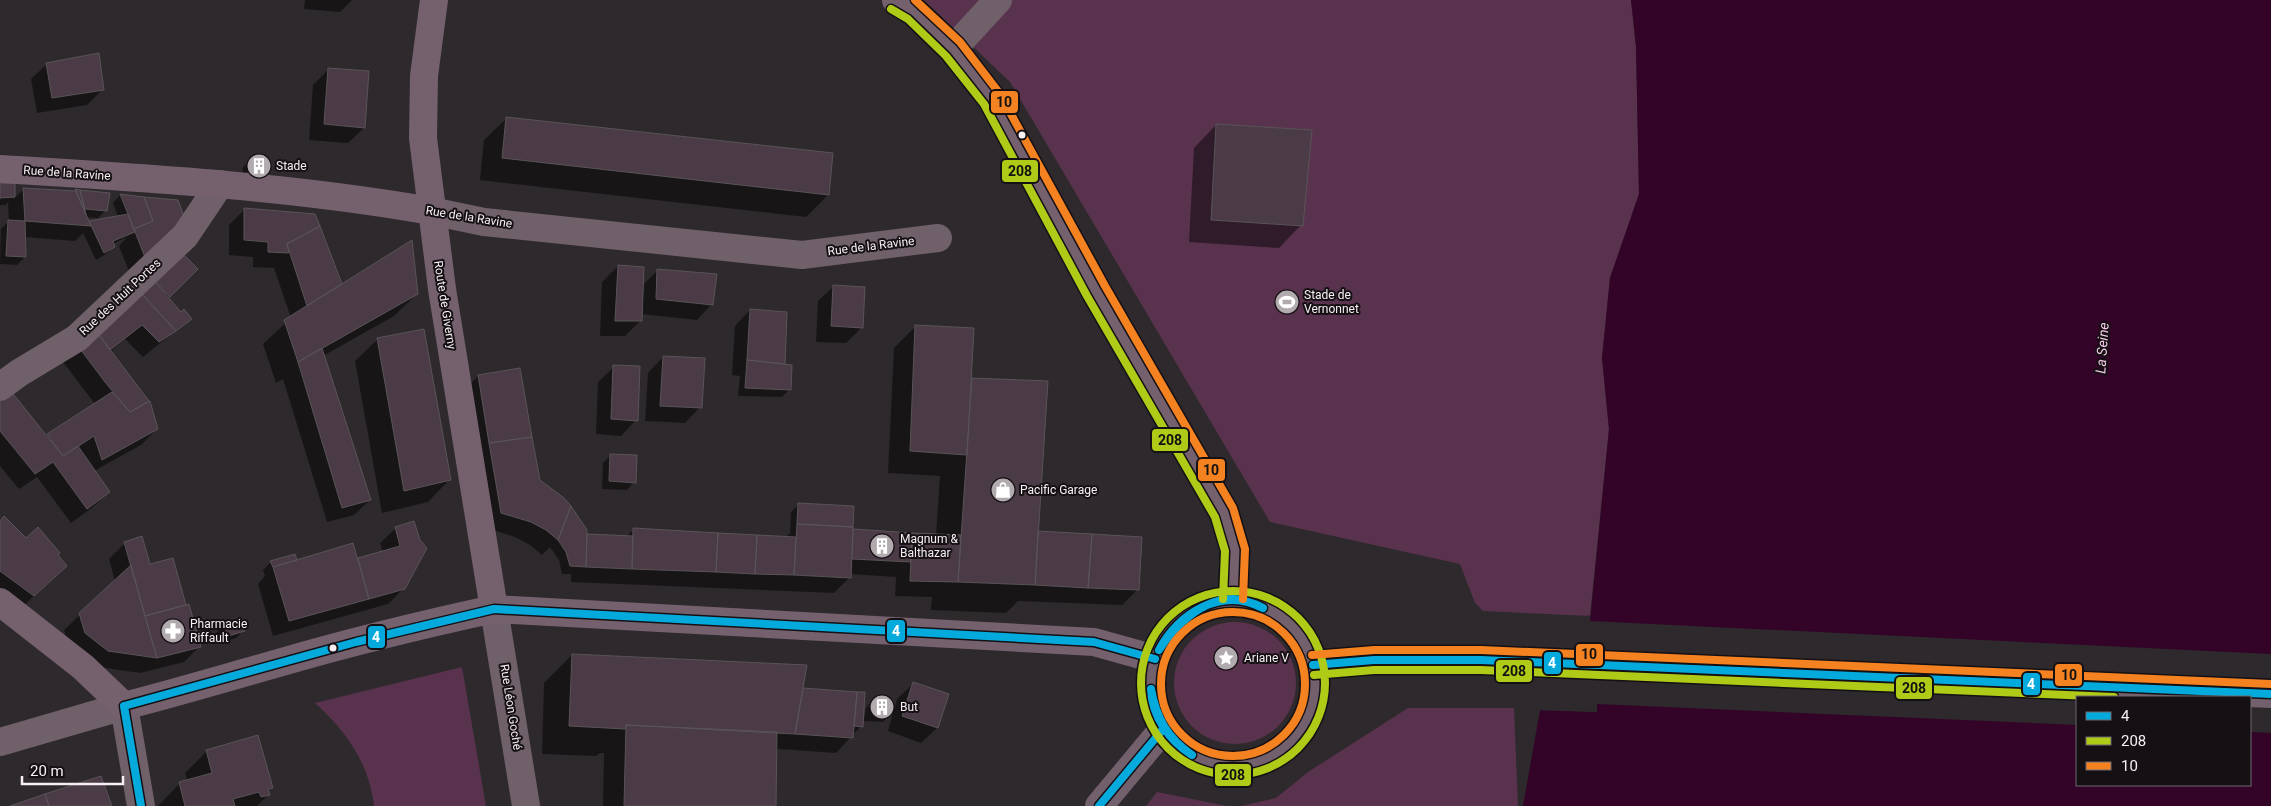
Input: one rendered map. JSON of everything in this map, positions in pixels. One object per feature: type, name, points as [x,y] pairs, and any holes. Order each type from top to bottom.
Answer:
[{"type":"main road","name":"Route de Giverny","points":[[434,0],[424,76],[423,138],[431,211],[494,609]]},
{"type":"main road","points":[[896,0],[914,11],[953,49],[992,99],[1096,291],[1224,513],[1235,550],[1232,599]]},
{"type":"main road","name":"Rue de la Ravine","points":[[0,169],[220,184],[374,201],[431,211]]},
{"type":"main road","points":[[1232,599],[1260,606],[1288,623],[1308,649],[1316,684],[1314,703],[1307,721],[1296,737],[1282,750],[1266,760],[1247,766],[1209,763],[1184,749],[1164,728],[1153,702],[1152,674],[1155,659],[1169,632],[1181,620],[1210,604],[1232,599]]},
{"type":"main road","points":[[0,602],[83,667],[124,706],[411,627],[494,609],[1094,642],[1155,659]]},
{"type":"main road","points":[[1313,665],[1374,660],[1481,660],[2271,694]]},
{"type":"main road","points":[[1099,806],[1164,728]]},
{"type":"street","points":[[953,49],[998,0]]},
{"type":"street","name":"Rue des Huit Portes","points":[[0,388],[19,373],[77,338],[185,236],[220,184]]},
{"type":"street","name":"Rue de la Ravine","points":[[431,211],[484,222],[802,255],[938,238]]},
{"type":"street","name":"Rue Léon Goché","points":[[494,609],[526,806]]},
{"type":"street","points":[[0,742],[124,706],[141,806]]},
{"type":"shaded area","name":"Stade de Vernonnet","points":[[924,0],[1631,0],[1636,47],[1639,194],[1610,278],[1602,358],[1609,429],[1590,616],[1483,611],[1475,603],[1460,564],[1270,522],[1010,82]]},
{"type":"shaded area","points":[[1235,622],[1247,623],[1258,627],[1269,632],[1278,640],[1286,649],[1291,660],[1295,671],[1295,695],[1291,706],[1286,717],[1278,726],[1269,734],[1258,739],[1247,743],[1235,744],[1223,743],[1212,739],[1201,734],[1192,726],[1184,717],[1179,706],[1175,695],[1174,683],[1175,671],[1179,660],[1184,649],[1192,640],[1201,632],[1212,627],[1223,623]]},
{"type":"shaded area","points":[[462,667],[486,806],[374,806],[367,776],[354,749],[337,725],[315,703]]},
{"type":"shaded area","points":[[1408,708],[1514,708],[1518,806],[1241,806],[1276,798],[1308,772]]},
{"type":"shaded area","points":[[1157,792],[1227,806],[1146,806]]},
{"type":"water","name":"La Seine","points":[[1631,0],[2271,0],[2271,806],[1523,806],[1540,710],[1597,712],[1590,621],[1609,429],[1602,358],[1610,278],[1639,194],[1636,47]]},
{"type":"pier","points":[[1587,615],[1590,616],[1590,621],[2271,654],[2271,733],[2251,732],[2251,696],[2076,696],[2076,725],[1597,704],[1597,712],[1537,710],[1540,707],[1595,709]]},
{"type":"building","points":[[99,53],[104,90],[52,98],[46,63]]},
{"type":"building","points":[[328,68],[369,71],[365,128],[324,124]]},
{"type":"building","points":[[506,117],[833,153],[829,195],[502,158]]},
{"type":"building","points":[[1216,124],[1312,130],[1303,226],[1211,220]]},
{"type":"building","name":"Stade","points":[[251,158],[269,159],[268,174],[249,172]]},
{"type":"building","points":[[0,183],[15,183],[15,197],[0,198]]},
{"type":"building","points":[[23,188],[76,191],[91,226],[25,221]]},
{"type":"building","points":[[75,189],[80,190],[86,215],[76,191]]},
{"type":"building","points":[[80,190],[110,193],[107,211],[85,209]]},
{"type":"building","points":[[120,194],[144,197],[153,221],[134,229]]},
{"type":"building","points":[[144,197],[178,200],[185,219],[146,260],[134,229],[153,221]]},
{"type":"building","points":[[244,208],[315,214],[320,226],[287,244],[289,253],[268,252],[268,242],[244,240]]},
{"type":"building","points":[[128,214],[135,232],[113,241],[115,247],[104,253],[89,221]]},
{"type":"building","points":[[8,220],[25,221],[26,257],[6,256]]},
{"type":"building","points":[[320,226],[342,284],[307,306],[287,244]]},
{"type":"building","points":[[412,240],[418,294],[298,362],[284,320]]},
{"type":"building","points":[[179,250],[198,269],[170,297],[151,277]]},
{"type":"building","points":[[618,265],[644,267],[642,321],[615,321]]},
{"type":"building","points":[[657,269],[717,274],[713,305],[656,299]]},
{"type":"building","points":[[151,277],[181,312],[184,309],[192,319],[176,331],[138,290]]},
{"type":"building","points":[[833,285],[865,287],[863,328],[831,326]]},
{"type":"building","points":[[138,290],[176,331],[159,342],[142,325],[110,350],[96,331]]},
{"type":"building","points":[[750,309],[787,312],[785,364],[747,360]]},
{"type":"building","points":[[915,325],[974,328],[967,455],[910,451]]},
{"type":"building","points":[[424,329],[451,480],[404,491],[377,338]]},
{"type":"building","points":[[96,331],[149,401],[130,412],[78,346]]},
{"type":"building","points":[[322,348],[371,500],[342,508],[298,362]]},
{"type":"building","points":[[663,356],[705,358],[702,408],[660,406]]},
{"type":"building","points":[[747,360],[792,365],[791,390],[745,388]]},
{"type":"building","points":[[613,365],[640,366],[638,421],[611,419]]},
{"type":"building","points":[[520,368],[532,437],[489,443],[478,375]]},
{"type":"building","name":"Pacific Garage","points":[[972,378],[1048,381],[1035,585],[958,582]]},
{"type":"building","points":[[10,390],[63,456],[78,446],[110,492],[87,509],[53,462],[35,474],[0,431],[0,397]]},
{"type":"building","points":[[112,392],[130,412],[150,401],[158,429],[102,460],[94,436],[63,456],[47,434]]},
{"type":"building","points":[[532,437],[540,480],[564,498],[571,506],[558,540],[546,530],[531,522],[501,513],[489,443]]},
{"type":"building","points":[[610,454],[637,455],[636,483],[609,481]]},
{"type":"building","points":[[798,503],[854,506],[853,527],[797,524]]},
{"type":"building","points":[[571,506],[587,530],[586,567],[570,566],[566,552],[558,540]]},
{"type":"building","points":[[4,516],[26,538],[38,527],[60,553],[58,555],[67,566],[34,596],[0,571],[0,521]]},
{"type":"building","points":[[414,521],[420,540],[427,548],[405,589],[369,599],[358,558],[400,546],[395,527]]},
{"type":"building","points":[[797,524],[853,527],[851,578],[794,575]]},
{"type":"building","points":[[633,528],[718,533],[716,572],[632,569]]},
{"type":"building","name":"Magnum & Balthazar","points":[[853,529],[912,533],[911,562],[852,559]]},
{"type":"building","points":[[1038,531],[1092,534],[1088,588],[1035,585]]},
{"type":"building","points":[[718,533],[757,535],[755,574],[716,572]]},
{"type":"building","points":[[912,533],[961,535],[958,582],[910,581]]},
{"type":"building","points":[[587,534],[633,536],[632,569],[586,567]]},
{"type":"building","points":[[1092,534],[1142,537],[1139,590],[1088,588]]},
{"type":"building","points":[[757,535],[796,537],[794,575],[755,574]]},
{"type":"building","points":[[142,536],[150,564],[173,558],[186,605],[145,616],[124,542]]},
{"type":"building","points":[[353,543],[369,599],[289,621],[273,567]]},
{"type":"building","points":[[295,554],[297,560],[273,567],[270,561]]},
{"type":"building","points":[[131,565],[157,658],[108,651],[85,633],[79,613]]},
{"type":"building","name":"Pharmacie Riffault","points":[[189,604],[201,647],[157,658],[145,616]]},
{"type":"building","points":[[242,619],[245,631],[225,637],[222,625]]},
{"type":"building","points":[[572,654],[807,665],[795,734],[626,725],[625,729],[569,726]]},
{"type":"building","points":[[913,682],[949,694],[938,728],[902,716]]},
{"type":"building","points":[[803,688],[857,692],[853,738],[795,734]]},
{"type":"building","points":[[857,692],[865,692],[863,727],[854,726]]},
{"type":"building","name":"But","points":[[873,699],[893,701],[891,715],[872,713]]},
{"type":"building","points":[[626,725],[777,732],[776,806],[624,806]]},
{"type":"building","points":[[258,735],[273,788],[268,789],[270,795],[261,797],[259,792],[233,799],[235,806],[185,806],[179,782],[212,773],[206,750]]},
{"type":"building","points":[[101,776],[112,806],[49,806],[45,794]]},
{"type":"building","points":[[45,794],[49,806],[10,806]]},
{"type":"transit line","name":"10","points":[[915,0],[960,42],[1000,94],[1105,286],[1233,508],[1245,549],[1243,599]]},
{"type":"transit line","name":"208","points":[[891,9],[908,19],[946,56],[984,104],[1087,296],[1215,517],[1225,551],[1223,599]]},
{"type":"transit line","name":"208","points":[[1224,591],[1242,591],[1268,598],[1284,606],[1298,618],[1310,632],[1318,648],[1325,674],[1325,683],[1325,692],[1318,718],[1310,734],[1298,748],[1284,760],[1260,771],[1242,775],[1224,775],[1206,771],[1182,760],[1156,734],[1145,710],[1141,692],[1141,674],[1145,656],[1156,632],[1182,606],[1206,595],[1224,591]]},
{"type":"transit line","name":"4","points":[[1159,650],[1181,623],[1210,604],[1222,600],[1237,599],[1263,608]]},
{"type":"transit line","name":"4","points":[[1159,650],[1178,625],[1189,615],[1203,607],[1217,602],[1232,600],[1248,602],[1263,608]]},
{"type":"transit line","name":"4","points":[[124,706],[356,642],[494,609],[1094,642],[1155,659]]},
{"type":"transit line","name":"10","points":[[1233,612],[1261,617],[1284,633],[1300,656],[1305,684],[1300,712],[1284,735],[1261,751],[1233,756],[1205,751],[1182,735],[1166,712],[1161,684],[1166,656],[1182,633],[1205,617],[1233,612]]},
{"type":"transit line","name":"10","points":[[1312,655],[1374,650],[1481,650],[2271,684]]},
{"type":"transit line","name":"4","points":[[1313,665],[1374,660],[1481,660],[2271,694]]},
{"type":"transit line","name":"208","points":[[1314,675],[1374,670],[1481,670],[2091,696]]},
{"type":"transit line","name":"4","points":[[1151,689],[1156,709],[1164,726],[1169,734],[1192,755]]},
{"type":"transit line","name":"4","points":[[1151,689],[1155,709],[1163,727],[1176,743],[1192,755]]},
{"type":"transit line","name":"4","points":[[124,706],[141,806]]},
{"type":"transit line","name":"4","points":[[1099,806],[1164,728]]},
{"type":"place","name":"Stade","points":[[259,166]]},
{"type":"place","name":"Stade de Vernonnet","points":[[1287,302]]},
{"type":"place","name":"Pacific Garage","points":[[1003,490]]},
{"type":"place","name":"Magnum & Balthazar","points":[[882,546]]},
{"type":"place","name":"Pharmacie Riffault","points":[[173,631]]},
{"type":"place","name":"Ariane V","points":[[1226,658]]},
{"type":"place","name":"But","points":[[882,707]]}]
